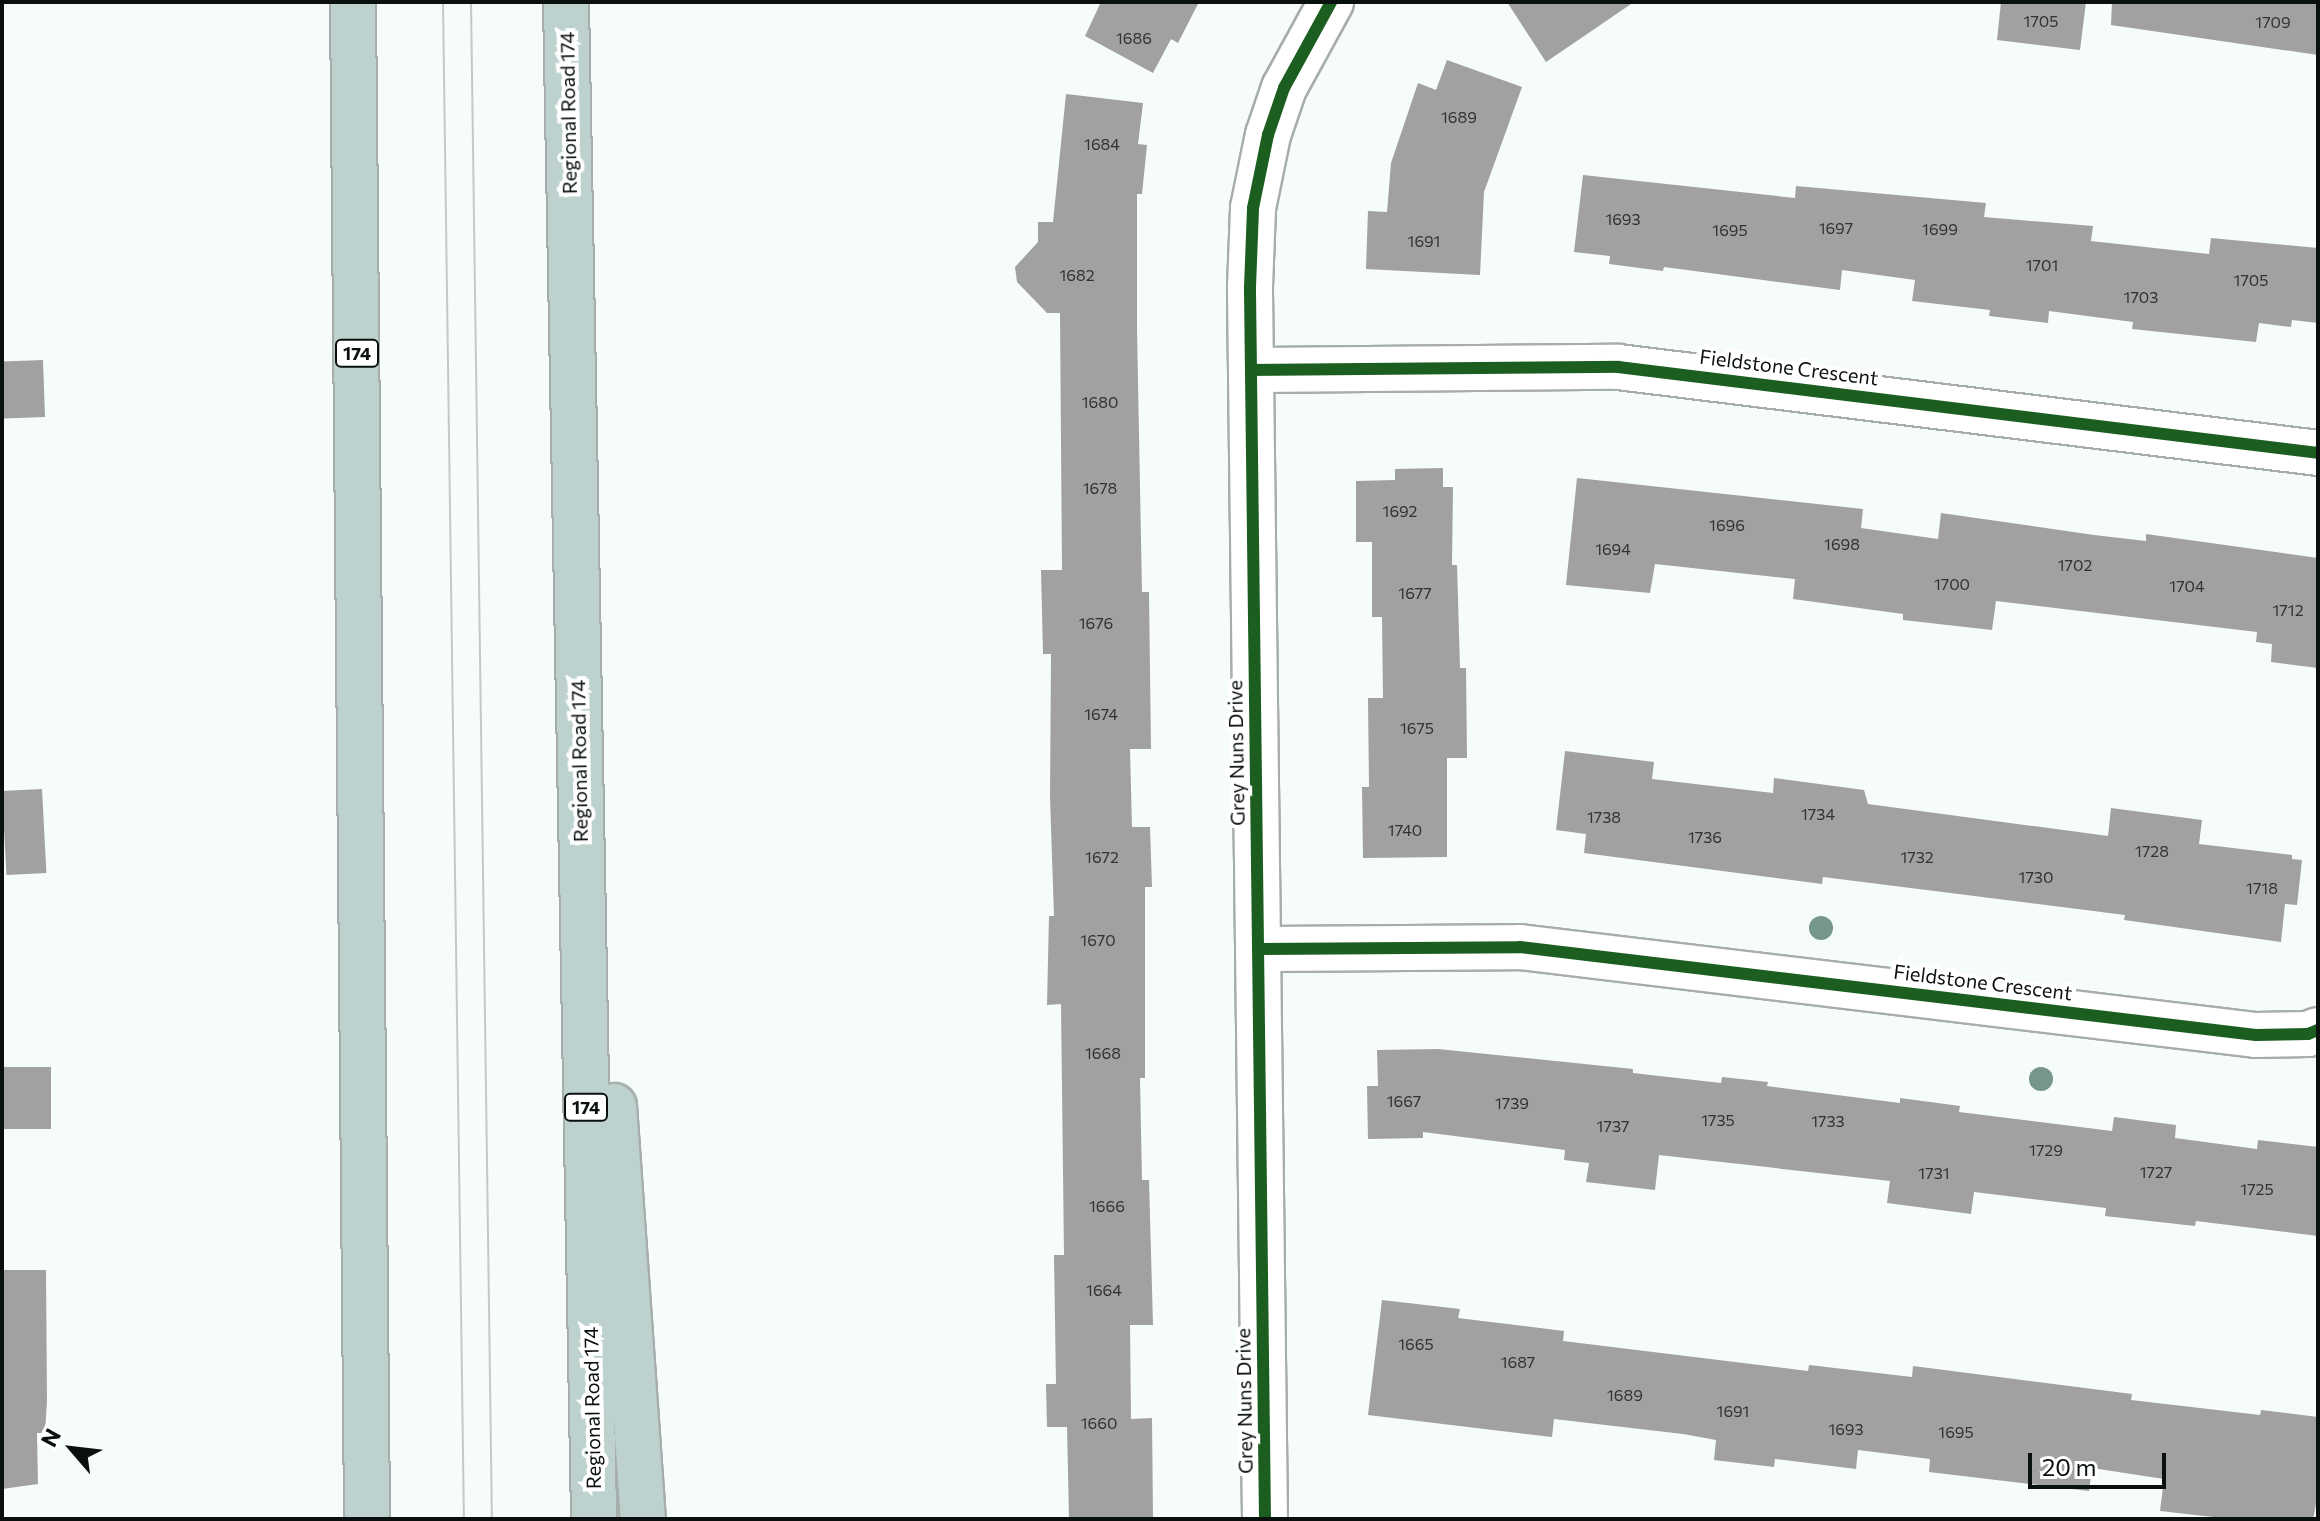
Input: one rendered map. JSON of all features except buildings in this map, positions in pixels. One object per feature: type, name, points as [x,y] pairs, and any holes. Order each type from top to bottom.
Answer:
[{"type":"highway","name":"174","points":[[353,2],[367,1519]]},
{"type":"highway","name":"Regional Road 174","points":[[566,2],[594,1519]]},
{"type":"highway","points":[[578,696],[600,918],[643,1519]]},
{"type":"highway","points":[[349,1519],[359,1010],[361,705]]},
{"type":"street","name":"Grey Nuns Drive","points":[[1265,1519],[1250,287],[1253,208],[1265,150],[1284,88],[1331,2]]},
{"type":"street","name":"Fieldstone Crescent","points":[[1253,370],[1618,367],[2318,453]]},
{"type":"street","name":"Fieldstone Crescent","points":[[1259,949],[1520,947],[2256,1035],[2308,1034],[2318,1030]]},
{"type":"tram line","points":[[443,2],[464,1519]]},
{"type":"tram line","points":[[471,2],[492,1519]]},
{"type":"cycle path","points":[[1265,1519],[1250,287],[1253,208],[1268,135],[1284,88],[1331,2]]},
{"type":"cycle path","points":[[1253,370],[1618,367],[2318,453]]},
{"type":"cycle path","points":[[1259,949],[1520,947],[2256,1035],[2308,1034],[2318,1030]]}]
